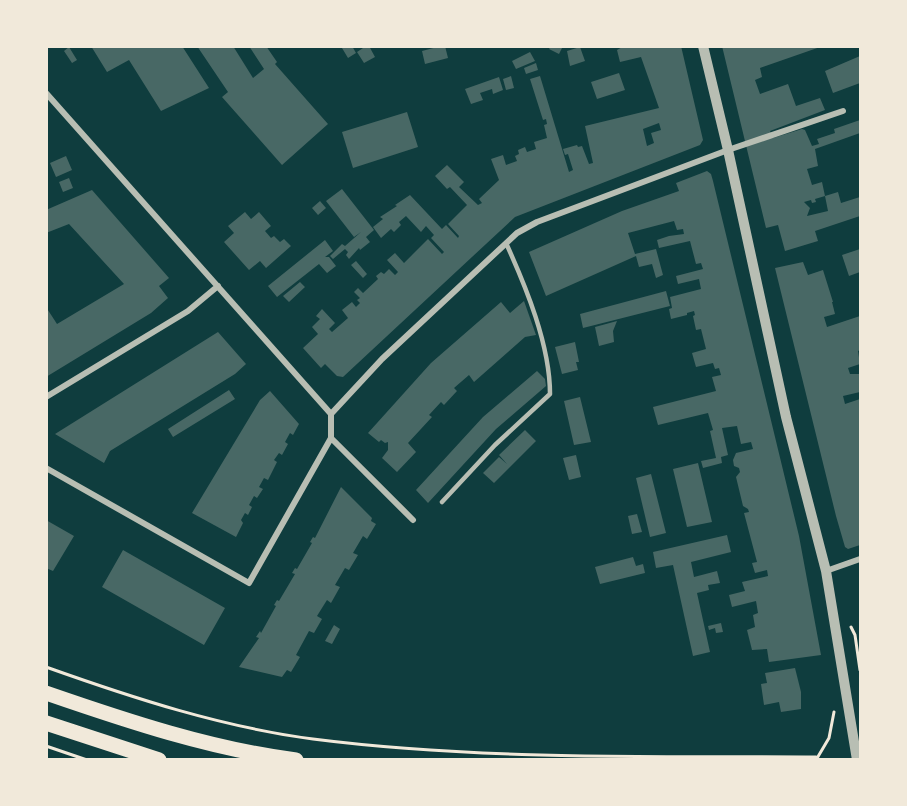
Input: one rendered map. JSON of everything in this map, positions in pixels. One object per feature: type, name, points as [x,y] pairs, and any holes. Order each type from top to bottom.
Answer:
[{"type":"main road","points":[[46,693],[164,731],[296,759]]},
{"type":"main road","points":[[46,723],[159,759]]},
{"type":"street","points":[[703,46],[786,417],[826,571],[857,759]]},
{"type":"street","points":[[46,93],[331,414],[331,438],[249,583],[46,468]]},
{"type":"street","points":[[331,414],[382,359],[517,233],[537,222],[728,150],[843,111]]},
{"type":"street","points":[[46,397],[188,311],[218,286]]},
{"type":"street","points":[[331,438],[413,520]]},
{"type":"street","points":[[826,571],[861,560]]},
{"type":"lane","points":[[442,502],[495,445],[550,394],[541,337],[518,268],[507,243]]},
{"type":"path","points":[[46,667],[130,697],[232,724],[311,739],[391,747],[468,752],[816,758],[829,738]]},
{"type":"path","points":[[46,746],[87,759]]},
{"type":"building","points":[[91,46],[182,46],[209,88],[161,111],[129,60],[107,72]]},
{"type":"building","points":[[197,46],[233,46],[253,78],[264,69],[249,46],[266,46],[277,62],[275,64],[328,124],[282,165],[222,97],[228,92]]},
{"type":"building","points":[[352,46],[356,53],[348,58],[342,48]]},
{"type":"building","points":[[369,46],[375,57],[364,63],[357,52]]},
{"type":"building","points":[[445,46],[448,58],[425,64],[422,51]]},
{"type":"building","points":[[551,46],[563,46],[559,54],[549,49]]},
{"type":"building","points":[[624,46],[681,46],[703,140],[700,145],[515,217],[343,377],[337,376],[325,364],[321,368],[303,348],[318,334],[312,327],[320,319],[316,316],[322,309],[335,323],[329,329],[332,332],[348,318],[342,310],[352,302],[356,307],[360,303],[357,300],[360,298],[354,292],[358,288],[363,293],[378,279],[376,276],[381,272],[384,274],[389,269],[395,275],[398,272],[387,260],[395,253],[404,263],[428,239],[442,254],[444,252],[431,238],[434,235],[426,226],[421,232],[406,216],[399,222],[401,225],[394,232],[391,229],[381,238],[373,227],[383,219],[380,217],[410,195],[442,229],[446,225],[458,238],[459,236],[448,224],[467,205],[450,187],[447,189],[435,176],[447,165],[464,182],[459,187],[478,205],[482,203],[479,199],[499,180],[491,159],[503,155],[506,165],[517,161],[515,156],[519,154],[518,150],[525,147],[527,152],[536,149],[534,142],[547,138],[544,125],[547,124],[546,119],[543,120],[530,79],[540,76],[569,172],[573,170],[568,154],[565,155],[563,149],[582,146],[589,164],[593,163],[585,126],[659,108],[641,57],[620,62],[617,50]],"holes":[[[659,123],[661,130],[651,133],[654,143],[647,146],[643,129]]]},
{"type":"building","points":[[722,46],[823,46],[760,68],[762,77],[755,80],[760,94],[788,84],[796,106],[820,98],[825,110],[770,131],[773,138],[802,129],[805,130],[812,146],[819,144],[817,139],[835,133],[834,129],[860,120],[860,133],[815,149],[818,166],[807,169],[812,185],[822,182],[825,196],[838,192],[841,203],[860,197],[860,216],[815,231],[818,241],[785,251],[778,225],[766,228]],"holes":[[[825,196],[828,211],[807,216],[810,208],[804,202],[811,200],[812,203],[816,202],[815,199]]]},
{"type":"building","points":[[69,47],[77,60],[72,63],[64,51]]},
{"type":"building","points":[[580,47],[585,61],[570,66],[567,51]]},
{"type":"building","points":[[530,52],[535,61],[516,69],[512,61]]},
{"type":"building","points":[[860,56],[860,83],[833,93],[825,71]]},
{"type":"building","points":[[536,63],[538,70],[526,74],[524,68]]},
{"type":"building","points":[[619,73],[625,90],[597,99],[591,82]]},
{"type":"building","points":[[511,76],[514,88],[506,90],[503,79]]},
{"type":"building","points":[[499,77],[503,90],[493,94],[492,89],[480,93],[483,100],[471,104],[465,89]]},
{"type":"building","points":[[407,112],[418,147],[353,168],[342,132]]},
{"type":"building","points":[[66,156],[72,170],[56,177],[50,163]]},
{"type":"building","points":[[707,171],[711,174],[713,181],[799,536],[821,655],[769,662],[767,649],[752,650],[747,630],[755,627],[753,615],[758,613],[756,601],[732,607],[729,595],[745,591],[742,582],[768,576],[767,570],[755,573],[752,563],[757,562],[744,513],[749,512],[743,506],[736,477],[740,472],[739,468],[734,466],[733,460],[736,453],[753,449],[751,442],[741,444],[737,426],[722,428],[728,455],[721,457],[722,463],[703,468],[701,461],[716,458],[710,431],[713,430],[708,413],[658,425],[653,407],[716,391],[712,377],[721,375],[719,368],[715,369],[713,363],[696,367],[692,353],[706,349],[701,329],[696,330],[694,311],[671,319],[670,297],[701,289],[699,279],[678,284],[676,276],[703,269],[701,263],[696,264],[690,241],[659,248],[657,240],[684,234],[683,229],[677,230],[674,221],[628,233],[635,254],[656,249],[663,275],[656,278],[652,264],[639,267],[636,256],[546,296],[529,252],[622,211],[679,191],[676,183]]},
{"type":"building","points":[[69,178],[73,188],[63,192],[59,182]]},
{"type":"building","points":[[342,189],[374,230],[366,237],[370,242],[360,250],[359,248],[349,259],[345,249],[333,259],[330,256],[342,244],[345,246],[361,232],[354,237],[326,201]]},
{"type":"building","points":[[92,190],[169,278],[159,286],[168,298],[151,313],[46,377],[46,307],[57,324],[124,284],[69,224],[46,233],[46,210]]},
{"type":"building","points":[[320,201],[326,208],[318,215],[312,208]]},
{"type":"building","points":[[245,212],[251,219],[259,212],[271,226],[265,231],[271,238],[274,236],[280,242],[284,239],[291,246],[266,268],[260,261],[249,270],[224,242],[234,233],[228,226]]},
{"type":"building","points":[[325,240],[333,251],[325,257],[329,257],[336,266],[327,273],[319,264],[277,297],[268,286]]},
{"type":"building","points":[[860,249],[860,272],[849,276],[842,255]]},
{"type":"building","points":[[356,261],[367,274],[363,278],[351,265]]},
{"type":"building","points":[[803,262],[808,275],[823,270],[835,314],[824,317],[827,327],[860,316],[860,350],[858,351],[860,364],[848,368],[850,374],[860,374],[860,392],[843,396],[845,404],[860,399],[860,545],[848,549],[845,547],[836,516],[775,268]]},
{"type":"building","points":[[300,282],[305,287],[289,302],[283,296]]},
{"type":"building","points":[[666,291],[670,306],[583,328],[580,314]]},
{"type":"building","points":[[524,301],[536,335],[525,337],[474,382],[469,375],[454,388],[457,391],[444,405],[441,402],[429,415],[432,417],[408,443],[416,452],[397,472],[382,458],[388,450],[388,442],[381,440],[379,442],[368,433],[431,363],[501,302],[510,313]]},
{"type":"building","points":[[617,321],[613,331],[614,342],[599,346],[595,327]]},
{"type":"building","points":[[218,332],[246,364],[235,374],[110,451],[104,463],[55,434]]},
{"type":"building","points":[[575,342],[579,362],[576,362],[578,370],[562,374],[555,347]]},
{"type":"building","points":[[537,371],[545,379],[546,386],[496,429],[428,503],[416,490],[483,417]]},
{"type":"building","points":[[229,390],[235,399],[173,437],[168,429]]},
{"type":"building","points":[[270,391],[299,424],[293,435],[290,433],[285,442],[288,444],[282,455],[279,453],[274,460],[277,462],[268,480],[264,478],[259,487],[263,489],[257,498],[254,496],[249,505],[252,507],[248,515],[245,513],[241,520],[243,523],[236,537],[192,513],[260,400]]},
{"type":"building","points":[[580,397],[591,442],[574,445],[564,401]]},
{"type":"building","points":[[525,430],[536,441],[494,483],[483,473],[499,457],[507,464],[499,455]]},
{"type":"building","points":[[576,455],[581,477],[569,480],[563,458]]},
{"type":"building","points":[[698,463],[712,522],[687,527],[673,469]]},
{"type":"building","points":[[651,474],[666,533],[650,537],[636,478]]},
{"type":"building","points":[[341,487],[376,524],[367,539],[363,536],[353,553],[358,555],[349,570],[345,568],[335,585],[340,587],[331,603],[327,600],[317,616],[322,619],[314,633],[309,631],[296,655],[300,657],[291,672],[287,670],[282,677],[239,667],[259,638],[256,637],[260,631],[261,633],[276,606],[274,605],[277,600],[279,601],[295,574],[292,573],[295,568],[297,569],[313,537],[315,538]]},
{"type":"building","points":[[637,514],[642,532],[632,534],[628,516]]},
{"type":"building","points":[[46,520],[74,536],[53,571],[46,568]]},
{"type":"building","points":[[727,535],[731,552],[691,562],[694,577],[717,571],[720,583],[708,585],[709,590],[697,593],[710,652],[693,656],[673,565],[656,568],[653,552]]},
{"type":"building","points":[[123,550],[225,608],[204,645],[102,587]]},
{"type":"building","points":[[633,557],[636,566],[643,564],[645,573],[600,584],[595,567]]},
{"type":"building","points":[[721,623],[723,632],[716,633],[715,628],[709,630],[708,626]]},
{"type":"building","points":[[334,625],[340,629],[332,644],[325,641]]},
{"type":"building","points":[[795,668],[801,692],[801,709],[781,712],[779,702],[764,705],[761,684],[767,683],[765,673]]}]
